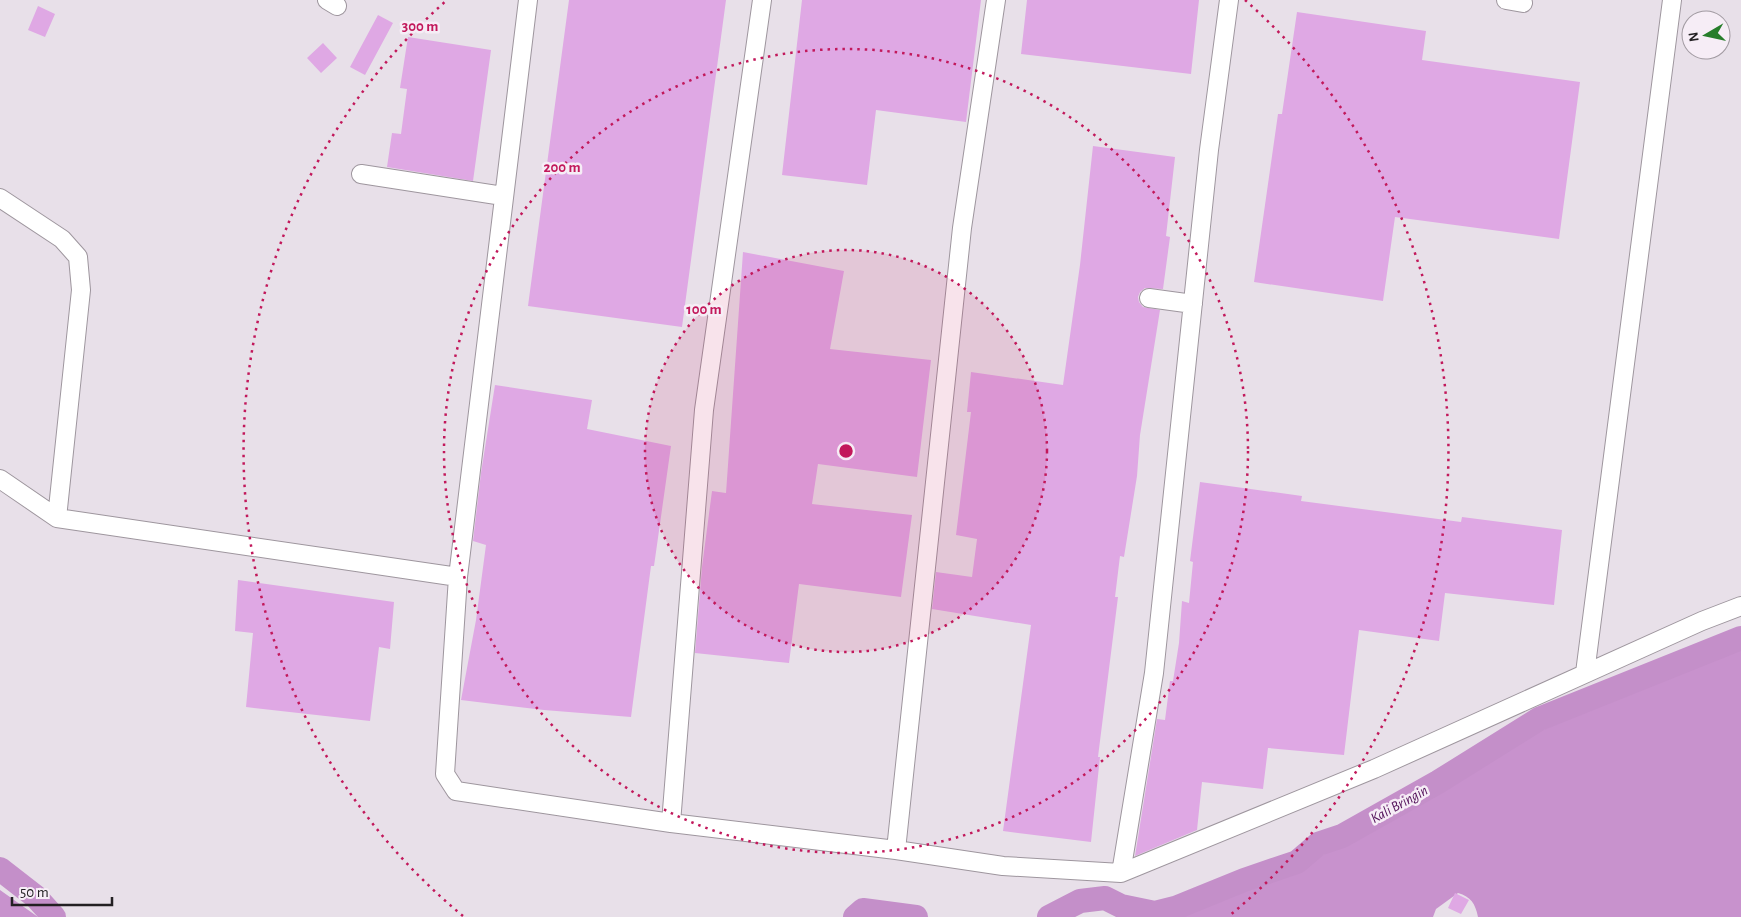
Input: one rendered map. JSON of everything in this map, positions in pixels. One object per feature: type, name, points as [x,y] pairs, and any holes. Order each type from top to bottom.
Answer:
[{"type":"lane","points":[[528,0],[458,577],[446,774],[456,791],[671,823],[896,850],[1003,866],[1121,873],[1374,769],[1702,621],[1741,606]]},
{"type":"lane","points":[[671,823],[704,410],[762,0]]},
{"type":"lane","points":[[896,850],[962,228],[996,0]]},
{"type":"lane","points":[[1121,873],[1154,673],[1209,150],[1229,0]]},
{"type":"lane","points":[[1585,673],[1672,0]]},
{"type":"lane","points":[[361,174],[503,196]]},
{"type":"lane","points":[[0,198],[62,239],[78,257],[81,290],[57,518]]},
{"type":"lane","points":[[1149,298],[1193,304]]},
{"type":"lane","points":[[0,479],[57,518],[458,577]]},
{"type":"shaded area","points":[[1741,650],[1741,917],[1478,917],[1472,901],[1458,893],[1436,909],[1433,917],[1180,917],[1242,887],[1309,862],[1396,817],[1445,784],[1524,738],[1587,711],[1656,676]]},
{"type":"shaded area","points":[[0,890],[38,917],[0,917]]},
{"type":"building","points":[[569,0],[726,0],[682,327],[528,306]]},
{"type":"building","points":[[802,0],[981,0],[966,122],[876,110],[867,185],[782,175]]},
{"type":"building","points":[[1027,0],[1199,0],[1191,74],[1021,54]]},
{"type":"building","points":[[38,6],[55,14],[45,37],[28,30]]},
{"type":"building","points":[[1297,12],[1426,31],[1422,60],[1580,82],[1559,239],[1395,217],[1383,301],[1254,282],[1278,114],[1282,114]]},
{"type":"building","points":[[378,15],[393,23],[365,75],[350,67]]},
{"type":"building","points":[[408,37],[491,50],[473,181],[387,167],[392,133],[401,134],[407,89],[400,88]]},
{"type":"building","points":[[323,43],[337,58],[321,73],[307,58]]},
{"type":"building","points":[[1093,146],[1175,157],[1166,236],[1170,237],[1163,289],[1145,288],[1138,297],[1143,307],[1160,310],[1140,435],[1137,476],[1124,557],[1120,556],[1115,597],[1118,597],[1098,757],[1100,757],[1091,842],[1003,831],[1031,625],[932,609],[936,572],[972,577],[977,539],[956,535],[971,412],[967,412],[971,372],[1063,385],[1080,265]]},
{"type":"building","points":[[743,252],[844,271],[830,349],[931,360],[917,477],[818,464],[812,504],[912,515],[901,597],[799,584],[789,663],[695,653],[702,567],[712,491],[726,493]]},
{"type":"building","points":[[495,385],[592,400],[587,429],[671,446],[654,566],[651,566],[631,717],[544,710],[461,700],[476,620],[486,545],[473,541],[481,473]]},
{"type":"building","points":[[1200,482],[1302,496],[1301,501],[1461,522],[1462,517],[1562,530],[1554,605],[1445,593],[1439,641],[1359,630],[1344,755],[1268,748],[1263,789],[1202,782],[1197,830],[1135,856],[1157,719],[1165,720],[1170,681],[1173,681],[1179,643],[1182,601],[1189,603],[1193,562],[1190,561]]},
{"type":"building","points":[[238,580],[394,602],[390,649],[379,647],[370,721],[246,707],[253,633],[235,631]]},
{"type":"building","points":[[1455,893],[1469,900],[1461,914],[1448,908]]},
{"type":"waterway","name":"Kali Bringin","points":[[1049,917],[1080,901],[1105,898],[1121,906],[1155,913],[1175,908],[1244,880],[1297,862],[1318,844],[1342,836],[1438,782],[1539,719],[1741,638]]},
{"type":"waterway","name":"Kali Bringin","points":[[0,869],[36,897],[54,917]]},
{"type":"waterway","name":"Kali Bringin","points":[[855,917],[863,910],[916,917]]}]
